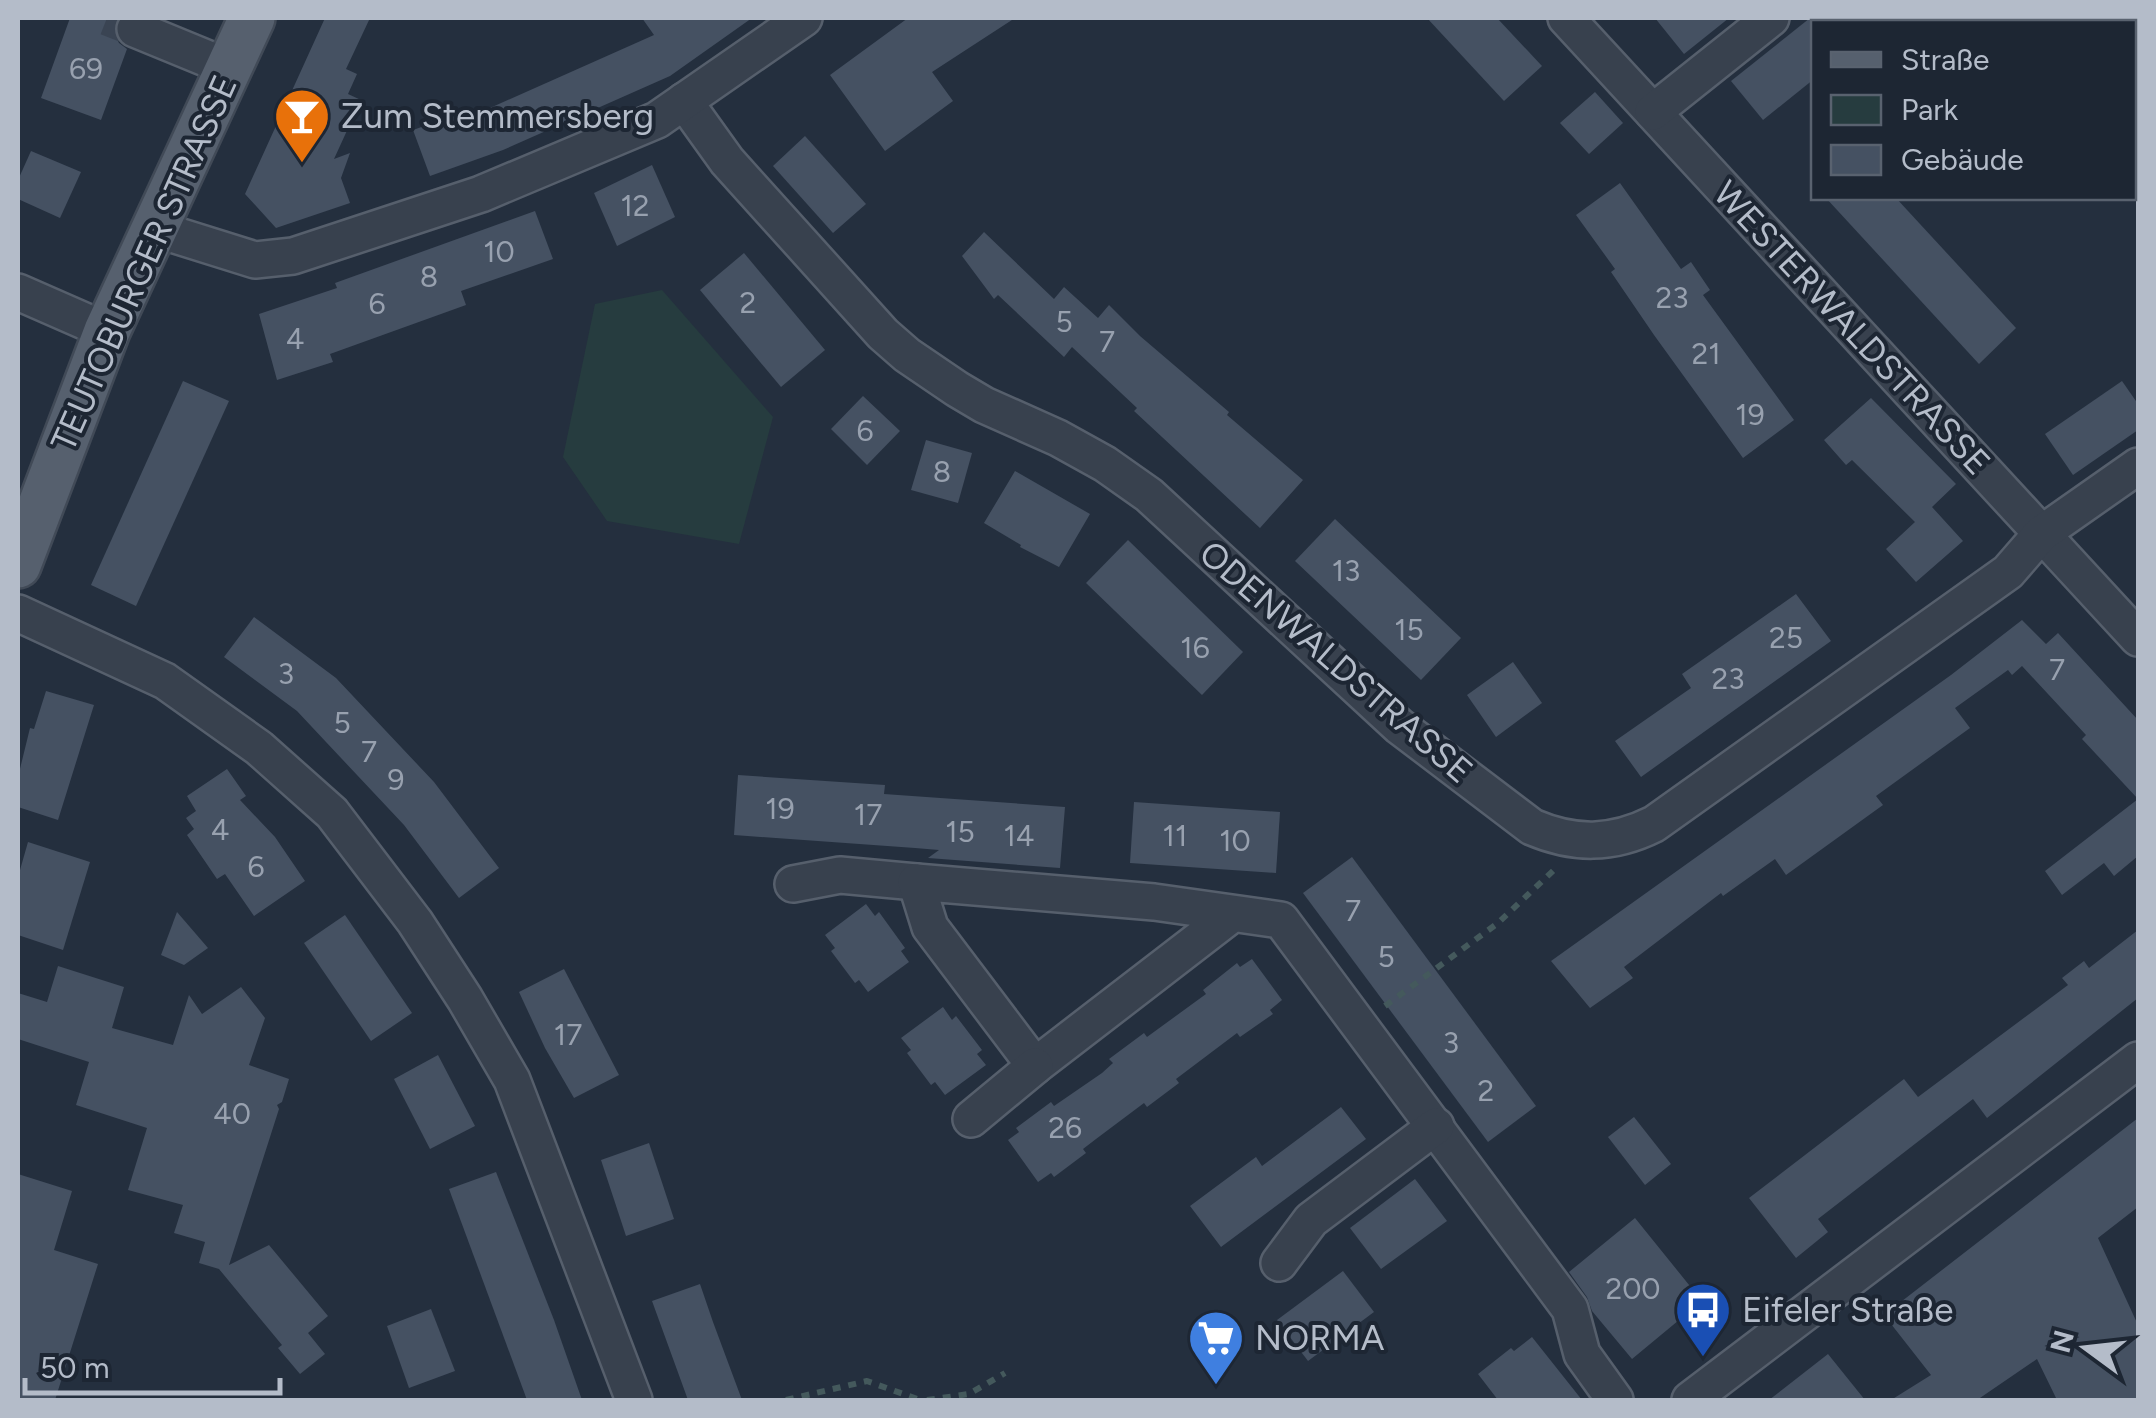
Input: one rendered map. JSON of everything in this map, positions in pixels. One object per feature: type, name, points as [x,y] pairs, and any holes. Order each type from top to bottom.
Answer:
[{"type":"main road","name":"TEUTOBURGER STRASSE","points":[[18,565],[107,330],[252,18]]},
{"type":"street","points":[[156,228],[256,260],[293,256],[481,194],[657,120],[804,18]]},
{"type":"street","name":"WESTERWALDSTRASSE","points":[[1566,18],[2138,638]]},
{"type":"street","points":[[1654,112],[1772,18]]},
{"type":"street","points":[[135,29],[230,68]]},
{"type":"street","name":"ODENWALDSTRASSE","points":[[684,102],[728,161],[906,355],[984,405],[1105,464],[1149,495],[1400,726],[1532,827],[1556,838],[1584,842],[1619,838],[1654,824],[2008,572],[2040,534],[2138,466]]},
{"type":"street","points":[[18,292],[107,330]]},
{"type":"street","points":[[18,613],[165,682],[259,748],[332,813],[415,922],[512,1080],[634,1400]]},
{"type":"street","points":[[793,884],[840,875],[1154,902],[1281,920],[1570,1310],[1582,1354],[1615,1400]]},
{"type":"street","points":[[916,882],[930,926],[1035,1066]]},
{"type":"street","points":[[972,1119],[1231,915]]},
{"type":"street","points":[[1690,1400],[2138,1060]]},
{"type":"street","points":[[1279,1262],[1311,1220],[1436,1126]]},
{"type":"street","points":[[1736,1364],[1742,1400]]},
{"type":"path","points":[[1361,1024],[1498,923],[1584,842]]},
{"type":"path","points":[[786,1400],[866,1380],[924,1400],[969,1394],[1005,1373]]},
{"type":"green space","points":[[662,290],[773,417],[739,544],[607,521],[563,457],[595,304]]},
{"type":"building","points":[[70,18],[118,18],[114,33],[127,49],[101,120],[41,98]]},
{"type":"building","points":[[325,18],[370,18],[346,69],[357,74],[348,94],[361,100],[334,159],[350,153],[341,178],[350,203],[276,228],[245,194]]},
{"type":"building","points":[[642,18],[752,18],[670,76],[503,150],[430,176],[413,130],[470,110],[472,116],[654,35]]},
{"type":"building","points":[[908,18],[1015,18],[932,72],[953,101],[885,151],[830,75]]},
{"type":"building","points":[[1427,18],[1497,18],[1542,66],[1504,101]]},
{"type":"building","points":[[1655,18],[1729,18],[1684,54]]},
{"type":"building","points":[[1814,18],[1811,81],[1763,120],[1731,81]]},
{"type":"building","points":[[1595,92],[1623,123],[1589,154],[1560,123]]},
{"type":"building","points":[[805,136],[866,204],[833,233],[773,166]]},
{"type":"building","points":[[31,151],[81,172],[60,218],[18,199],[18,180]]},
{"type":"building","points":[[652,165],[675,217],[617,246],[594,193]]},
{"type":"building","points":[[1620,183],[1681,269],[1691,262],[1710,290],[1703,295],[1794,420],[1743,458],[1654,335],[1611,272],[1615,269],[1576,215]]},
{"type":"building","points":[[1828,200],[1898,200],[2016,328],[1979,364]]},
{"type":"building","points":[[535,211],[553,259],[461,291],[466,305],[330,354],[333,362],[277,380],[259,314]]},
{"type":"building","points":[[984,232],[1054,299],[1064,287],[1098,318],[1109,305],[1303,480],[1260,528],[1134,411],[1137,408],[1072,347],[1064,357],[998,295],[994,299],[962,256]]},
{"type":"building","points":[[744,253],[825,350],[781,387],[700,290]]},
{"type":"building","points":[[183,381],[229,401],[136,606],[91,585]]},
{"type":"building","points":[[2122,381],[2138,404],[2138,430],[2073,475],[2045,434]]},
{"type":"building","points":[[863,396],[900,431],[867,465],[831,429]]},
{"type":"building","points":[[1871,398],[1956,484],[1932,507],[1963,541],[1916,582],[1886,549],[1915,522],[1852,460],[1846,465],[1824,440]]},
{"type":"building","points":[[926,440],[972,453],[958,503],[911,490]]},
{"type":"building","points":[[1015,471],[1090,514],[1059,567],[984,523]]},
{"type":"building","points":[[1335,519],[1461,638],[1421,680],[1295,561]]},
{"type":"building","points":[[1128,540],[1243,652],[1202,695],[1086,583]]},
{"type":"building","points":[[1796,594],[1831,641],[1641,777],[1615,741],[1691,688],[1682,674]]},
{"type":"building","points":[[254,617],[336,678],[434,782],[499,868],[459,898],[404,825],[297,711],[224,657]]},
{"type":"building","points":[[2022,620],[2046,644],[2058,633],[2138,720],[2138,799],[2022,666],[2012,675],[2008,670],[1955,708],[1970,728],[1876,796],[1883,805],[1786,875],[1775,859],[1723,896],[1721,893],[1624,967],[1633,978],[1590,1008],[1551,961],[1951,675]]},
{"type":"building","points":[[1513,662],[1542,703],[1496,737],[1467,695]]},
{"type":"building","points":[[46,691],[94,705],[58,820],[18,807],[18,777],[30,728],[34,729]]},
{"type":"building","points":[[227,769],[246,796],[240,800],[275,837],[305,881],[254,916],[225,874],[217,879],[187,835],[194,829],[186,818],[196,811],[187,796]]},
{"type":"building","points":[[738,775],[885,785],[884,794],[1065,807],[1060,868],[928,858],[939,850],[734,835]]},
{"type":"building","points":[[2138,799],[2138,856],[2114,876],[2104,863],[2062,895],[2045,871]]},
{"type":"building","points":[[1134,802],[1280,812],[1276,873],[1130,863]]},
{"type":"building","points":[[28,842],[90,862],[63,950],[18,935],[18,877]]},
{"type":"building","points":[[1352,857],[1536,1106],[1488,1142],[1303,893]]},
{"type":"building","points":[[866,904],[875,916],[879,912],[905,948],[901,951],[909,962],[868,992],[859,980],[855,983],[831,951],[835,948],[825,935]]},
{"type":"building","points":[[177,912],[208,948],[184,965],[161,955]]},
{"type":"building","points":[[345,915],[412,1013],[371,1041],[304,943]]},
{"type":"building","points":[[2138,930],[2138,998],[1987,1118],[1973,1099],[1818,1219],[1828,1232],[1796,1258],[1749,1198],[1904,1079],[1918,1097],[2068,985],[2062,978],[2084,961],[2089,968]]},
{"type":"building","points":[[1252,959],[1282,1000],[1270,1010],[1273,1014],[1240,1037],[1237,1033],[1176,1079],[1179,1083],[1147,1107],[1144,1103],[1083,1149],[1086,1153],[1054,1177],[1051,1173],[1038,1182],[1008,1140],[1019,1132],[1016,1128],[1051,1102],[1054,1106],[1102,1073],[1113,1063],[1109,1059],[1206,994],[1203,990],[1237,963],[1240,967]]},
{"type":"building","points":[[58,966],[124,987],[112,1028],[173,1045],[189,995],[202,1014],[241,987],[265,1018],[249,1065],[289,1079],[282,1102],[277,1105],[279,1109],[229,1265],[269,1245],[328,1316],[308,1333],[325,1354],[300,1374],[278,1348],[282,1345],[219,1269],[199,1263],[205,1242],[174,1233],[183,1205],[128,1190],[147,1128],[76,1105],[89,1062],[18,1039],[18,993],[47,1002]]},
{"type":"building","points":[[564,969],[619,1075],[574,1098],[519,992]]},
{"type":"building","points":[[943,1007],[952,1020],[956,1016],[982,1050],[977,1054],[986,1065],[945,1095],[935,1082],[931,1085],[907,1053],[911,1050],[901,1038]]},
{"type":"building","points":[[438,1055],[475,1126],[430,1149],[394,1079]]},
{"type":"building","points":[[1341,1107],[1366,1139],[1221,1247],[1190,1206],[1256,1157],[1262,1166]]},
{"type":"building","points":[[1634,1117],[1671,1164],[1645,1185],[1608,1137]]},
{"type":"building","points":[[2138,1118],[2138,1207],[2098,1238],[2138,1325],[2138,1400],[2057,1400],[2037,1359],[1977,1400],[1891,1400],[1931,1375],[1884,1315]]},
{"type":"building","points":[[649,1143],[674,1219],[626,1236],[601,1160]]},
{"type":"building","points":[[496,1172],[582,1400],[527,1400],[449,1189]]},
{"type":"building","points":[[18,1174],[72,1191],[54,1250],[98,1264],[55,1400],[18,1400]]},
{"type":"building","points":[[1415,1179],[1447,1221],[1381,1269],[1350,1228]]},
{"type":"building","points":[[1635,1218],[1702,1301],[1632,1359],[1592,1311],[1569,1272]]},
{"type":"building","points":[[1343,1271],[1374,1312],[1308,1361],[1277,1320]]},
{"type":"building","points":[[700,1284],[742,1400],[688,1400],[652,1301]]},
{"type":"building","points":[[431,1309],[455,1371],[409,1388],[387,1326]]},
{"type":"building","points":[[1532,1337],[1582,1400],[1498,1400],[1478,1374]]},
{"type":"building","points":[[1828,1354],[1865,1400],[1769,1400]]},
{"type":"tunnel","points":[[107,18],[135,29]]},
{"type":"place","name":"Zum Stemmersberg","points":[[302,165]]},
{"type":"place","name":"Eifeler Straße","points":[[1703,1359]]},
{"type":"place","name":"NORMA","points":[[1216,1387]]}]
